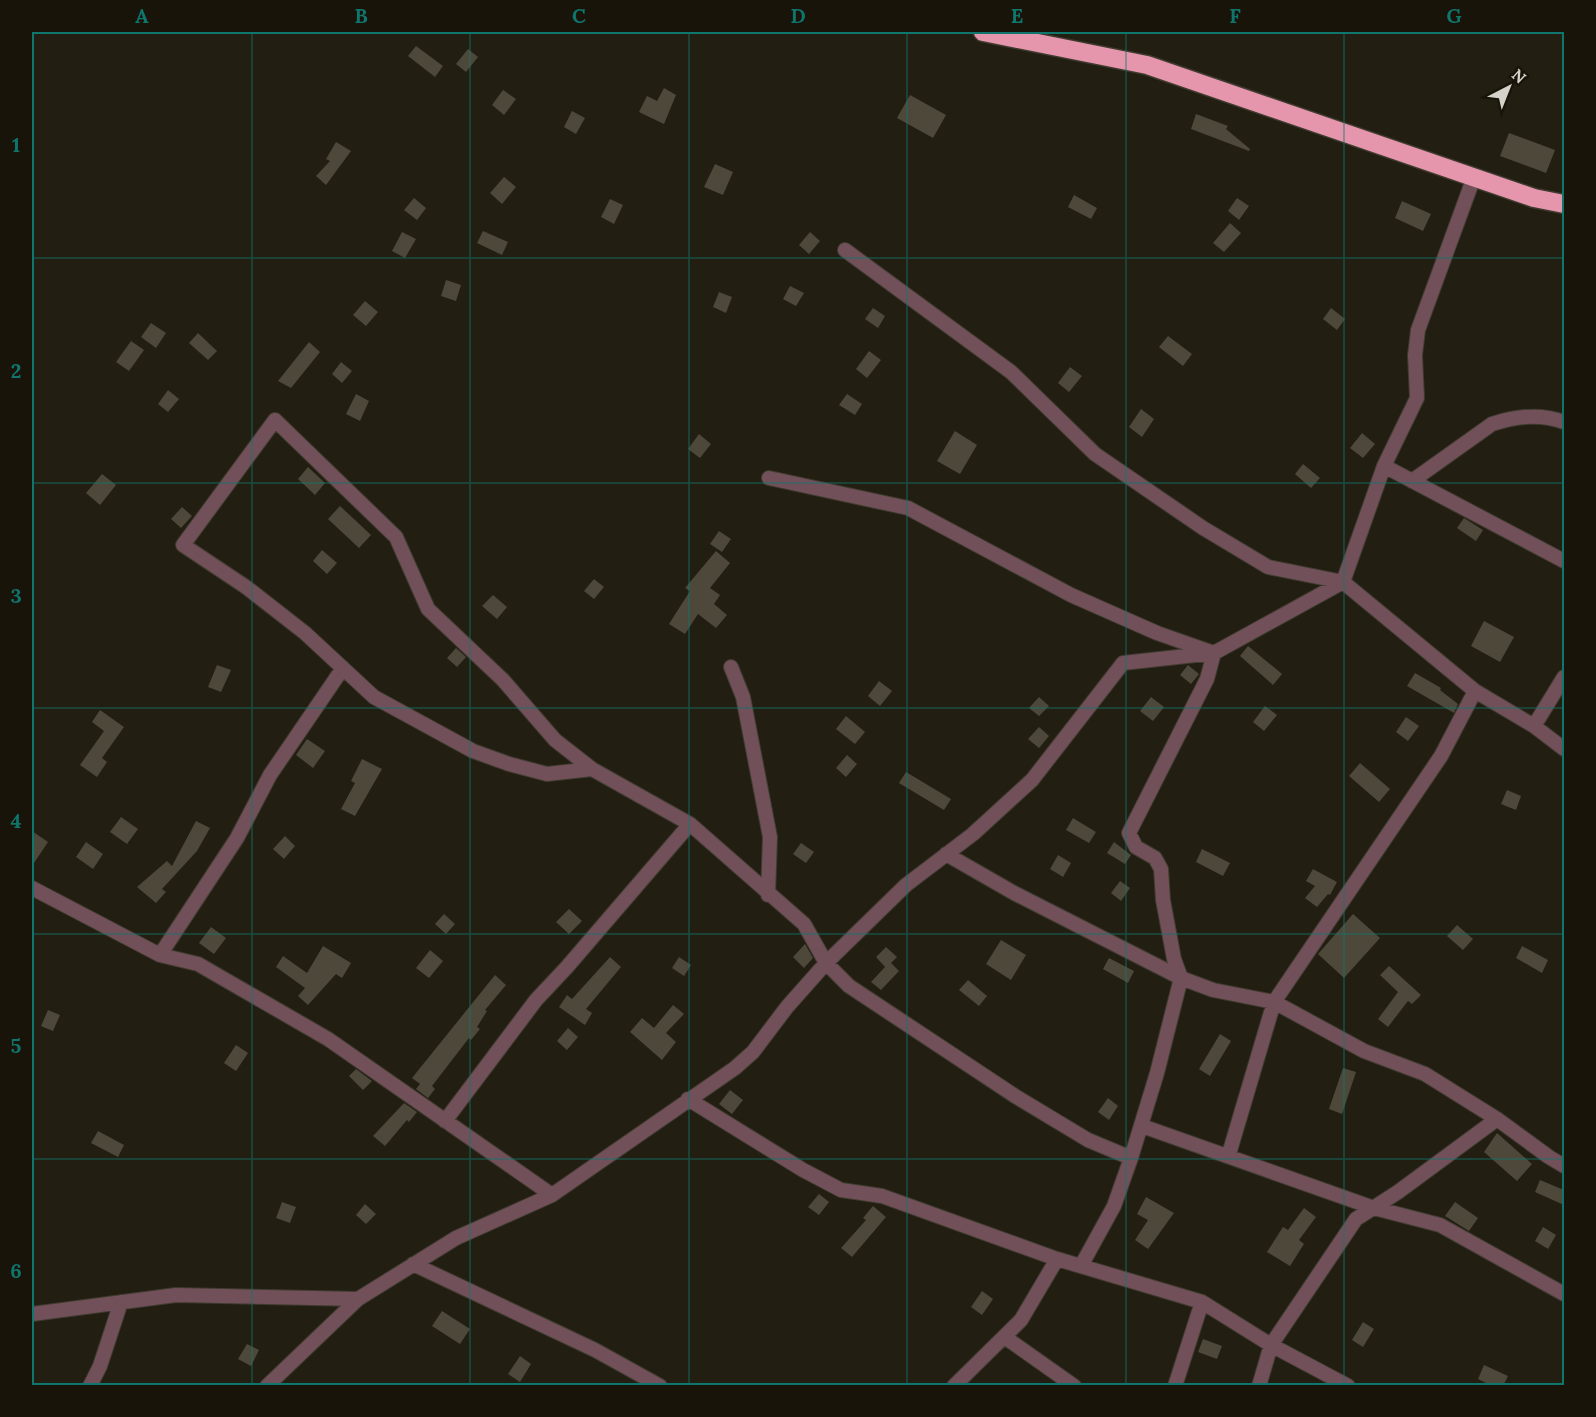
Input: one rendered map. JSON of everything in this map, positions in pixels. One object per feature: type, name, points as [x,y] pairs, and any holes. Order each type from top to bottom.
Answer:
[{"type":"highway","points":[[983,32],[1147,65],[1243,96],[1347,136],[1534,198],[1564,204]]},
{"type":"street","points":[[267,1386],[358,1299],[456,1238],[552,1195],[735,1068],[753,1052],[787,1007],[826,963],[906,885],[1032,780],[1123,663],[1214,653],[1342,582],[1384,466],[1417,398],[1415,355],[1418,330],[1474,177]]},
{"type":"street","points":[[845,250],[1011,372],[1095,454],[1203,528],[1268,567],[1342,582],[1475,691],[1534,726],[1564,748]]},
{"type":"street","points":[[1412,481],[1492,424],[1505,419],[1534,416],[1564,422]]},
{"type":"street","points":[[592,769],[547,774],[509,764],[473,751],[374,697],[305,633],[246,587],[183,545],[275,420],[396,537],[428,609],[503,680],[555,740],[592,769],[690,824],[768,895],[804,924],[826,963],[849,986],[896,1019],[1088,1140],[1131,1158]]},
{"type":"street","points":[[1384,466],[1564,561]]},
{"type":"street","points":[[769,478],[908,508],[1071,595],[1157,633],[1214,653]]},
{"type":"street","points":[[1081,1266],[1114,1206],[1131,1158],[1142,1126],[1181,978],[1174,959],[1163,900],[1161,869],[1155,858],[1136,847],[1129,833],[1207,680],[1214,653]]},
{"type":"street","points":[[731,666],[743,697],[770,837],[768,895]]},
{"type":"street","points":[[160,955],[237,838],[276,765],[343,668]]},
{"type":"street","points":[[1534,726],[1564,677]]},
{"type":"street","points":[[1229,1154],[1275,1002],[1441,756],[1475,691]]},
{"type":"street","points":[[446,1121],[536,1000],[690,824]]},
{"type":"street","points":[[946,854],[1014,892],[1181,978],[1213,990],[1275,1002],[1365,1051],[1425,1074],[1497,1119],[1564,1166]]},
{"type":"street","points":[[32,888],[160,955],[198,964],[328,1039],[552,1195]]},
{"type":"street","points":[[688,1100],[803,1170],[841,1190],[882,1196],[1057,1259],[1202,1302],[1271,1345],[1348,1386]]},
{"type":"street","points":[[1259,1386],[1271,1345],[1356,1219],[1497,1119]]},
{"type":"street","points":[[1142,1126],[1229,1154],[1374,1208],[1440,1226],[1563,1290]]},
{"type":"street","points":[[954,1386],[1006,1338],[1021,1320],[1057,1259]]},
{"type":"street","points":[[413,1264],[595,1350],[660,1386]]},
{"type":"street","points":[[32,1314],[176,1294],[358,1299]]},
{"type":"street","points":[[90,1386],[100,1366],[121,1302]]},
{"type":"street","points":[[1175,1386],[1202,1302]]},
{"type":"street","points":[[1006,1338],[1074,1386]]},
{"type":"building","points":[[416,46],[443,66],[435,77],[408,56]]},
{"type":"building","points":[[468,49],[478,57],[466,72],[456,64]]},
{"type":"building","points":[[664,88],[676,95],[664,124],[639,112],[647,96],[657,101]]},
{"type":"building","points":[[503,90],[516,99],[504,115],[492,105]]},
{"type":"building","points":[[910,95],[946,115],[933,138],[897,118]]},
{"type":"building","points":[[572,111],[585,118],[576,134],[564,127]]},
{"type":"building","points":[[1196,114],[1228,126],[1226,129],[1250,149],[1249,151],[1191,129]]},
{"type":"building","points":[[1509,133],[1555,150],[1546,173],[1500,156]]},
{"type":"building","points":[[336,142],[351,151],[326,185],[316,176],[330,161],[326,159]]},
{"type":"building","points":[[715,164],[733,172],[723,195],[704,187]]},
{"type":"building","points":[[504,177],[516,187],[502,204],[490,193]]},
{"type":"building","points":[[1074,195],[1097,208],[1091,219],[1068,207]]},
{"type":"building","points":[[414,198],[426,208],[417,220],[404,210]]},
{"type":"building","points":[[1237,198],[1249,206],[1239,220],[1228,211]]},
{"type":"building","points":[[610,199],[623,205],[614,224],[601,217]]},
{"type":"building","points":[[1402,201],[1431,214],[1423,231],[1395,218]]},
{"type":"building","points":[[1230,223],[1241,233],[1224,252],[1213,243]]},
{"type":"building","points":[[483,231],[508,242],[502,255],[477,243]]},
{"type":"building","points":[[402,232],[416,239],[405,258],[392,251]]},
{"type":"building","points":[[810,232],[820,241],[809,254],[799,245]]},
{"type":"building","points":[[446,280],[461,285],[456,301],[441,296]]},
{"type":"building","points":[[790,286],[804,293],[796,306],[783,299]]},
{"type":"building","points":[[719,292],[732,297],[726,313],[713,307]]},
{"type":"building","points":[[365,301],[378,312],[366,326],[353,315]]},
{"type":"building","points":[[873,308],[885,316],[878,328],[865,319]]},
{"type":"building","points":[[1331,308],[1345,319],[1337,330],[1323,319]]},
{"type":"building","points":[[151,323],[166,333],[156,348],[141,337]]},
{"type":"building","points":[[198,333],[217,351],[208,360],[189,343]]},
{"type":"building","points":[[1168,336],[1192,354],[1183,366],[1159,347]]},
{"type":"building","points":[[131,341],[144,350],[129,371],[116,362]]},
{"type":"building","points":[[309,342],[320,352],[291,388],[278,381]]},
{"type":"building","points":[[869,351],[881,360],[867,378],[856,369]]},
{"type":"building","points":[[341,362],[352,371],[342,383],[332,374]]},
{"type":"building","points":[[1070,367],[1082,376],[1069,392],[1058,383]]},
{"type":"building","points":[[168,390],[179,399],[168,412],[158,404]]},
{"type":"building","points":[[356,394],[369,401],[360,421],[346,414]]},
{"type":"building","points":[[847,394],[862,404],[855,415],[839,405]]},
{"type":"building","points":[[1141,409],[1154,419],[1142,437],[1129,427]]},
{"type":"building","points":[[955,431],[977,445],[960,474],[937,461]]},
{"type":"building","points":[[1362,433],[1375,444],[1363,458],[1350,448]]},
{"type":"building","points":[[699,434],[711,444],[700,458],[688,449]]},
{"type":"building","points":[[1303,464],[1320,478],[1311,488],[1295,474]]},
{"type":"building","points":[[308,467],[325,483],[315,495],[298,479]]},
{"type":"building","points":[[102,474],[116,485],[100,505],[86,493]]},
{"type":"building","points":[[340,506],[371,535],[359,548],[328,519]]},
{"type":"building","points":[[182,507],[192,516],[181,528],[171,519]]},
{"type":"building","points":[[1464,518],[1483,530],[1476,541],[1457,528]]},
{"type":"building","points":[[719,531],[731,539],[722,552],[710,544]]},
{"type":"building","points":[[322,550],[337,563],[327,574],[313,561]]},
{"type":"building","points":[[716,551],[730,563],[710,588],[720,595],[714,604],[727,615],[716,628],[698,614],[685,634],[669,624],[690,591],[685,588]]},
{"type":"building","points":[[594,579],[604,587],[594,599],[584,591]]},
{"type":"building","points":[[493,595],[507,607],[497,619],[482,606]]},
{"type":"building","points":[[1484,621],[1514,637],[1500,662],[1471,646]]},
{"type":"building","points":[[1248,646],[1282,674],[1273,685],[1240,656]]},
{"type":"building","points":[[456,648],[466,657],[457,667],[447,658]]},
{"type":"building","points":[[217,665],[231,670],[221,692],[208,687]]},
{"type":"building","points":[[1188,665],[1199,674],[1191,684],[1180,675]]},
{"type":"building","points":[[1415,673],[1441,688],[1440,690],[1458,704],[1454,713],[1407,686]]},
{"type":"building","points":[[879,681],[892,691],[880,706],[868,696]]},
{"type":"building","points":[[1039,697],[1049,706],[1039,716],[1029,708]]},
{"type":"building","points":[[1151,697],[1164,707],[1153,721],[1140,711]]},
{"type":"building","points":[[1265,706],[1277,715],[1264,731],[1253,722]]},
{"type":"building","points":[[100,710],[124,727],[102,758],[107,762],[97,777],[80,765],[104,731],[92,722]]},
{"type":"building","points":[[846,716],[865,732],[855,744],[836,729]]},
{"type":"building","points":[[1406,717],[1419,726],[1408,741],[1396,732]]},
{"type":"building","points":[[1039,727],[1049,736],[1039,748],[1028,739]]},
{"type":"building","points":[[307,739],[325,751],[313,768],[296,755]]},
{"type":"building","points":[[847,755],[857,764],[846,777],[836,768]]},
{"type":"building","points":[[362,759],[382,769],[355,816],[341,809],[355,783],[351,781]]},
{"type":"building","points":[[1360,763],[1390,789],[1379,802],[1349,776]]},
{"type":"building","points":[[906,772],[951,799],[944,810],[899,783]]},
{"type":"building","points":[[1507,790],[1521,796],[1516,810],[1501,804]]},
{"type":"building","points":[[121,817],[138,829],[127,844],[110,832]]},
{"type":"building","points":[[1073,818],[1096,832],[1089,843],[1066,830]]},
{"type":"building","points":[[196,821],[210,828],[197,851],[162,889],[166,892],[156,903],[137,887],[167,861],[172,866]]},
{"type":"building","points":[[32,831],[48,842],[32,866]]},
{"type":"building","points":[[285,836],[295,846],[284,859],[273,849]]},
{"type":"building","points":[[86,842],[103,854],[93,869],[76,857]]},
{"type":"building","points":[[1114,842],[1131,855],[1125,864],[1107,853]]},
{"type":"building","points":[[801,843],[814,852],[806,863],[793,854]]},
{"type":"building","points":[[1202,849],[1230,863],[1223,876],[1196,862]]},
{"type":"building","points":[[1058,855],[1071,863],[1063,877],[1050,869]]},
{"type":"building","points":[[1313,869],[1337,882],[1330,895],[1328,894],[1317,907],[1305,898],[1315,886],[1306,881]]},
{"type":"building","points":[[1120,881],[1130,888],[1121,901],[1111,893]]},
{"type":"building","points":[[569,909],[582,921],[569,934],[556,922]]},
{"type":"building","points":[[444,914],[455,924],[446,934],[435,924]]},
{"type":"building","points":[[1353,914],[1380,938],[1344,978],[1318,954]]},
{"type":"building","points":[[1457,925],[1473,939],[1463,950],[1447,936]]},
{"type":"building","points":[[211,927],[226,938],[214,954],[199,943]]},
{"type":"building","points":[[1001,940],[1026,955],[1011,980],[986,964]]},
{"type":"building","points":[[805,944],[813,958],[804,968],[793,957]]},
{"type":"building","points":[[323,946],[351,963],[342,978],[336,974],[308,1005],[298,996],[305,988],[276,967],[283,956],[307,973]]},
{"type":"building","points":[[1522,946],[1548,960],[1542,973],[1516,958]]},
{"type":"building","points":[[886,947],[897,957],[891,963],[899,971],[881,990],[871,982],[885,967],[876,957]]},
{"type":"building","points":[[430,950],[443,961],[429,978],[416,968]]},
{"type":"building","points":[[610,957],[621,967],[586,1009],[592,1013],[585,1025],[559,1007],[567,995],[572,999]]},
{"type":"building","points":[[679,957],[691,965],[684,976],[672,968]]},
{"type":"building","points":[[1109,958],[1134,971],[1128,983],[1103,969]]},
{"type":"building","points":[[1389,966],[1421,995],[1412,1004],[1408,1001],[1388,1027],[1378,1019],[1398,992],[1380,975]]},
{"type":"building","points":[[495,975],[506,985],[485,1010],[487,1011],[477,1027],[480,1029],[471,1040],[469,1038],[432,1086],[435,1089],[428,1098],[416,1089],[420,1084],[412,1078]]},
{"type":"building","points":[[968,980],[987,996],[979,1006],[959,990]]},
{"type":"building","points":[[673,1005],[684,1014],[666,1033],[676,1042],[662,1060],[630,1032],[642,1018],[654,1028]]},
{"type":"building","points":[[48,1010],[60,1015],[53,1031],[41,1026]]},
{"type":"building","points":[[568,1028],[578,1037],[567,1050],[557,1041]]},
{"type":"building","points":[[1220,1034],[1231,1041],[1210,1076],[1199,1069]]},
{"type":"building","points":[[236,1045],[248,1053],[236,1071],[224,1063]]},
{"type":"building","points":[[1343,1068],[1356,1072],[1342,1114],[1329,1109]]},
{"type":"building","points":[[356,1069],[372,1081],[363,1090],[349,1076]]},
{"type":"building","points":[[730,1090],[743,1100],[732,1114],[719,1104]]},
{"type":"building","points":[[1108,1098],[1118,1106],[1109,1120],[1098,1112]]},
{"type":"building","points":[[404,1103],[417,1112],[385,1146],[373,1136]]},
{"type":"building","points":[[98,1131],[124,1145],[118,1157],[91,1143]]},
{"type":"building","points":[[1497,1133],[1532,1164],[1517,1181],[1484,1152]]},
{"type":"building","points":[[1540,1180],[1564,1190],[1564,1205],[1535,1192]]},
{"type":"building","points":[[819,1194],[829,1202],[819,1215],[808,1207]]},
{"type":"building","points":[[1146,1197],[1174,1213],[1148,1249],[1135,1240],[1148,1220],[1137,1214]]},
{"type":"building","points":[[282,1202],[296,1207],[290,1223],[276,1218]]},
{"type":"building","points":[[1455,1202],[1478,1218],[1469,1231],[1445,1216]]},
{"type":"building","points":[[365,1204],[376,1214],[366,1224],[356,1215]]},
{"type":"building","points":[[873,1206],[886,1217],[852,1257],[841,1248],[866,1220],[863,1218]]},
{"type":"building","points":[[1304,1208],[1316,1217],[1299,1240],[1304,1244],[1290,1266],[1267,1252],[1283,1227],[1288,1230]]},
{"type":"building","points":[[1543,1227],[1556,1235],[1548,1249],[1535,1241]]},
{"type":"building","points":[[982,1291],[993,1299],[982,1315],[971,1307]]},
{"type":"building","points":[[442,1311],[470,1329],[460,1344],[432,1326]]},
{"type":"building","points":[[1363,1322],[1374,1329],[1363,1347],[1352,1340]]},
{"type":"building","points":[[1203,1339],[1222,1346],[1217,1359],[1198,1352]]},
{"type":"building","points":[[247,1344],[259,1350],[251,1366],[238,1359]]},
{"type":"building","points":[[520,1356],[531,1364],[520,1382],[508,1374]]},
{"type":"building","points":[[1484,1365],[1508,1376],[1503,1386],[1492,1386],[1478,1379]]}]
